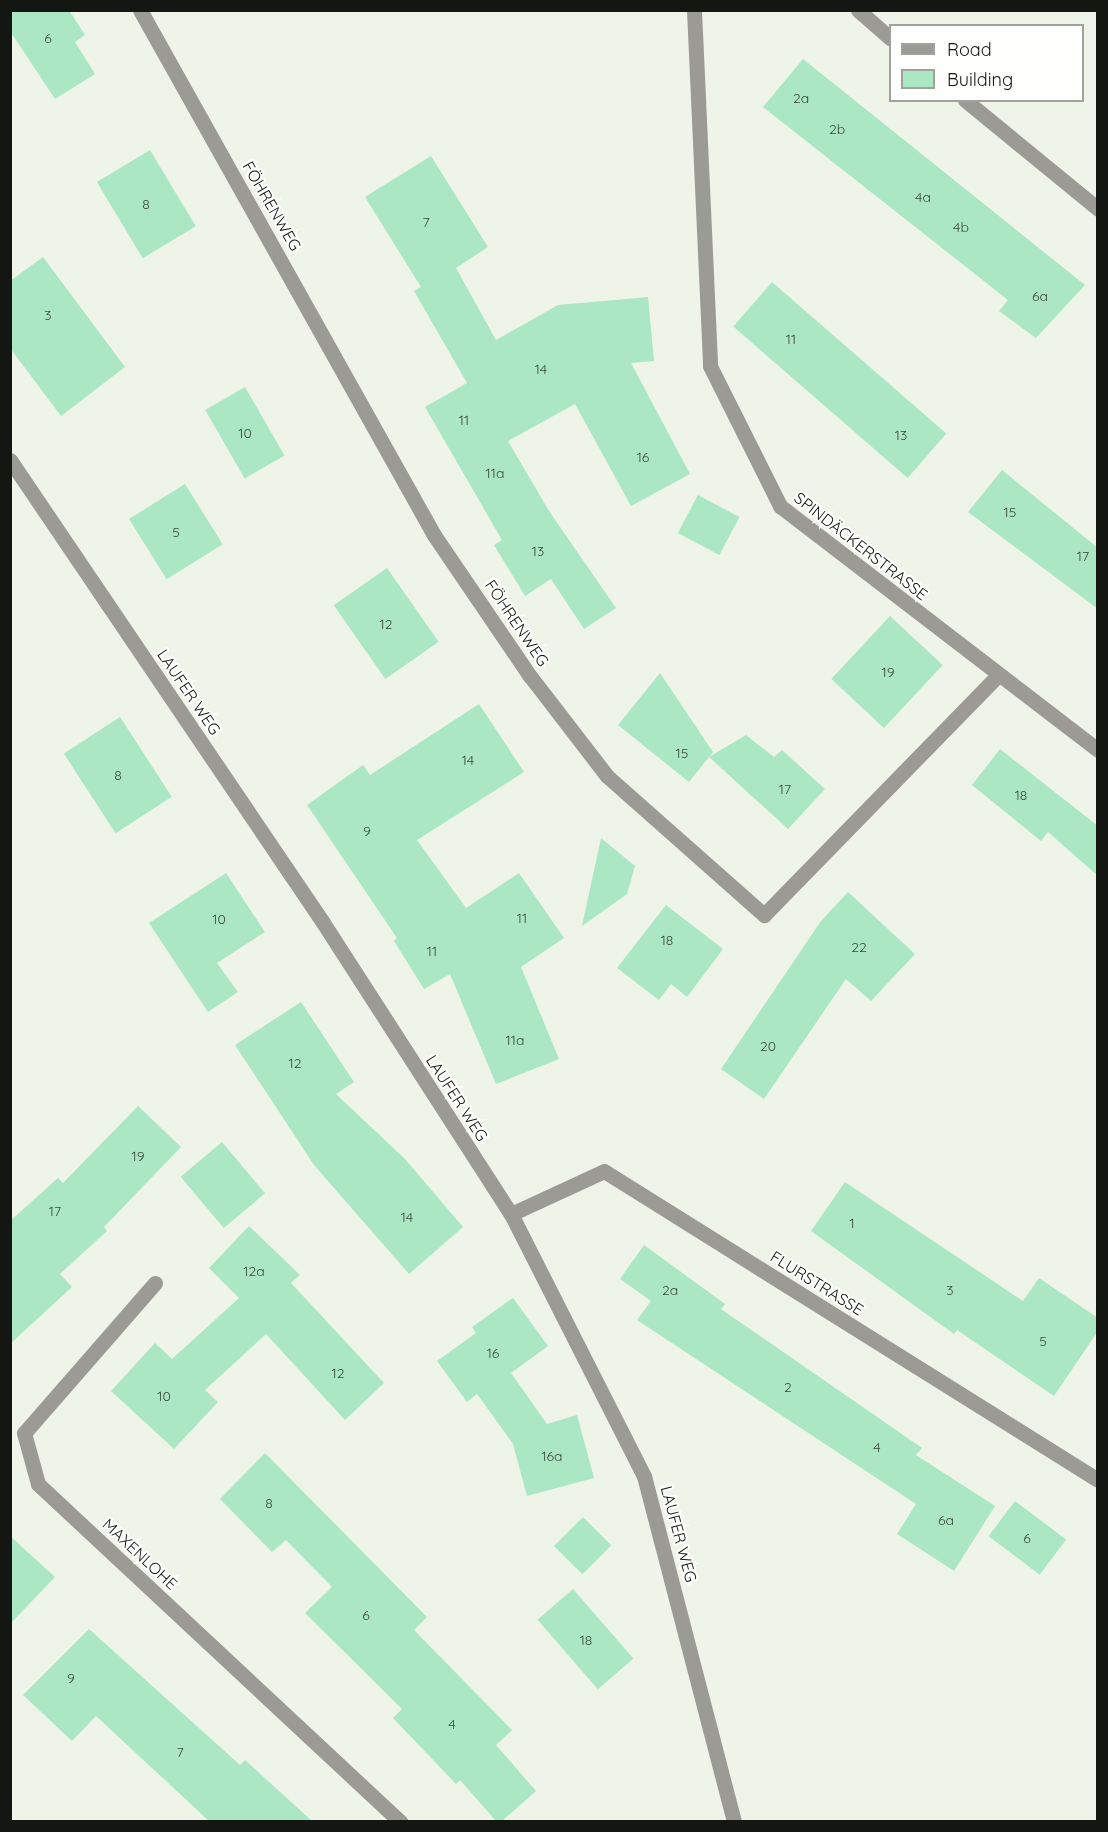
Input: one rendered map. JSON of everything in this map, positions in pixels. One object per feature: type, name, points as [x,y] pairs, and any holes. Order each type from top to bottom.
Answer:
[{"type":"street","name":"FÖHRENWEG","points":[[140,10],[434,535],[530,676],[607,776],[764,915],[997,676]]},
{"type":"street","name":"SPINDÄCKERSTRASSE","points":[[694,10],[710,366],[780,506],[997,676],[1098,750]]},
{"type":"street","points":[[858,10],[889,36]]},
{"type":"street","points":[[967,102],[1098,209]]},
{"type":"street","name":"LAUFER WEG","points":[[10,460],[322,921],[511,1214],[644,1476],[734,1821]]},
{"type":"street","name":"FLURSTRASSE","points":[[511,1214],[604,1171],[1098,1480]]},
{"type":"street","name":"MAXENLOHE","points":[[155,1283],[24,1433],[38,1484],[401,1821]]},
{"type":"building","points":[[10,10],[69,10],[85,35],[75,42],[95,74],[55,99],[10,31]]},
{"type":"building","points":[[803,59],[1085,285],[1036,338],[999,311],[1008,300],[763,107]]},
{"type":"building","points":[[150,150],[196,226],[143,258],[97,182]]},
{"type":"building","points":[[431,156],[488,247],[456,268],[496,340],[558,305],[648,297],[654,361],[631,363],[690,474],[631,506],[575,404],[508,441],[549,511],[616,608],[584,629],[551,579],[525,596],[494,545],[502,540],[425,407],[467,383],[414,291],[421,287],[365,197]]},
{"type":"building","points":[[43,257],[125,367],[61,416],[10,348],[10,281]]},
{"type":"building","points":[[772,282],[946,434],[908,478],[733,327]]},
{"type":"building","points":[[245,387],[284,455],[245,478],[205,410]]},
{"type":"building","points":[[1002,470],[1098,548],[1098,609],[968,512]]},
{"type":"building","points":[[185,484],[223,544],[167,579],[129,519]]},
{"type":"building","points":[[698,495],[739,517],[719,555],[678,533]]},
{"type":"building","points":[[387,568],[439,642],[385,679],[334,605]]},
{"type":"building","points":[[890,616],[943,665],[884,728],[831,679]]},
{"type":"building","points":[[660,673],[713,752],[689,782],[618,725]]},
{"type":"building","points":[[479,704],[524,772],[417,840],[466,908],[519,873],[564,938],[521,967],[559,1059],[496,1084],[450,974],[424,989],[394,941],[397,938],[307,805],[363,765],[370,775]]},
{"type":"building","points":[[120,717],[172,797],[116,833],[64,753]]},
{"type":"building","points":[[746,735],[774,757],[782,750],[825,789],[788,829],[709,757]]},
{"type":"building","points":[[1000,749],[1098,826],[1098,876],[1048,832],[1041,841],[972,785]]},
{"type":"building","points":[[601,838],[635,866],[627,894],[582,926]]},
{"type":"building","points":[[226,873],[265,932],[217,963],[238,992],[208,1012],[149,923]]},
{"type":"building","points":[[848,892],[915,954],[871,1001],[846,979],[764,1099],[721,1069],[821,921]]},
{"type":"building","points":[[666,905],[723,949],[687,997],[671,984],[659,1000],[617,968]]},
{"type":"building","points":[[301,1002],[354,1082],[336,1094],[405,1159],[463,1227],[409,1274],[314,1165],[235,1045]]},
{"type":"building","points":[[138,1106],[181,1147],[104,1227],[107,1231],[60,1274],[72,1287],[10,1344],[10,1221],[58,1178],[63,1183]]},
{"type":"building","points":[[222,1142],[265,1193],[224,1228],[181,1177]]},
{"type":"building","points":[[845,1182],[1023,1301],[1039,1278],[1098,1318],[1098,1331],[1054,1396],[957,1330],[954,1334],[811,1231]]},
{"type":"building","points":[[249,1226],[300,1275],[291,1283],[384,1383],[345,1420],[266,1334],[205,1390],[218,1402],[174,1449],[111,1391],[155,1343],[172,1359],[239,1298],[209,1268]]},
{"type":"building","points":[[644,1245],[725,1304],[721,1309],[922,1448],[916,1455],[995,1506],[954,1571],[897,1534],[916,1504],[637,1320],[651,1301],[620,1279]]},
{"type":"building","points":[[513,1298],[548,1346],[511,1373],[547,1424],[577,1415],[594,1478],[527,1496],[513,1444],[477,1394],[467,1402],[437,1361],[476,1333],[472,1327]]},
{"type":"building","points":[[265,1453],[427,1617],[414,1630],[512,1730],[496,1745],[536,1791],[502,1821],[496,1821],[460,1780],[456,1784],[393,1718],[402,1709],[305,1613],[332,1587],[286,1540],[272,1552],[220,1499]]},
{"type":"building","points":[[1015,1501],[1066,1540],[1040,1575],[989,1536]]},
{"type":"building","points":[[583,1517],[611,1545],[582,1574],[554,1546]]},
{"type":"building","points":[[10,1536],[55,1577],[10,1624]]},
{"type":"building","points":[[573,1589],[633,1658],[598,1689],[538,1620]]},
{"type":"building","points":[[89,1629],[240,1765],[245,1760],[312,1821],[209,1821],[96,1716],[72,1741],[23,1695]]}]
